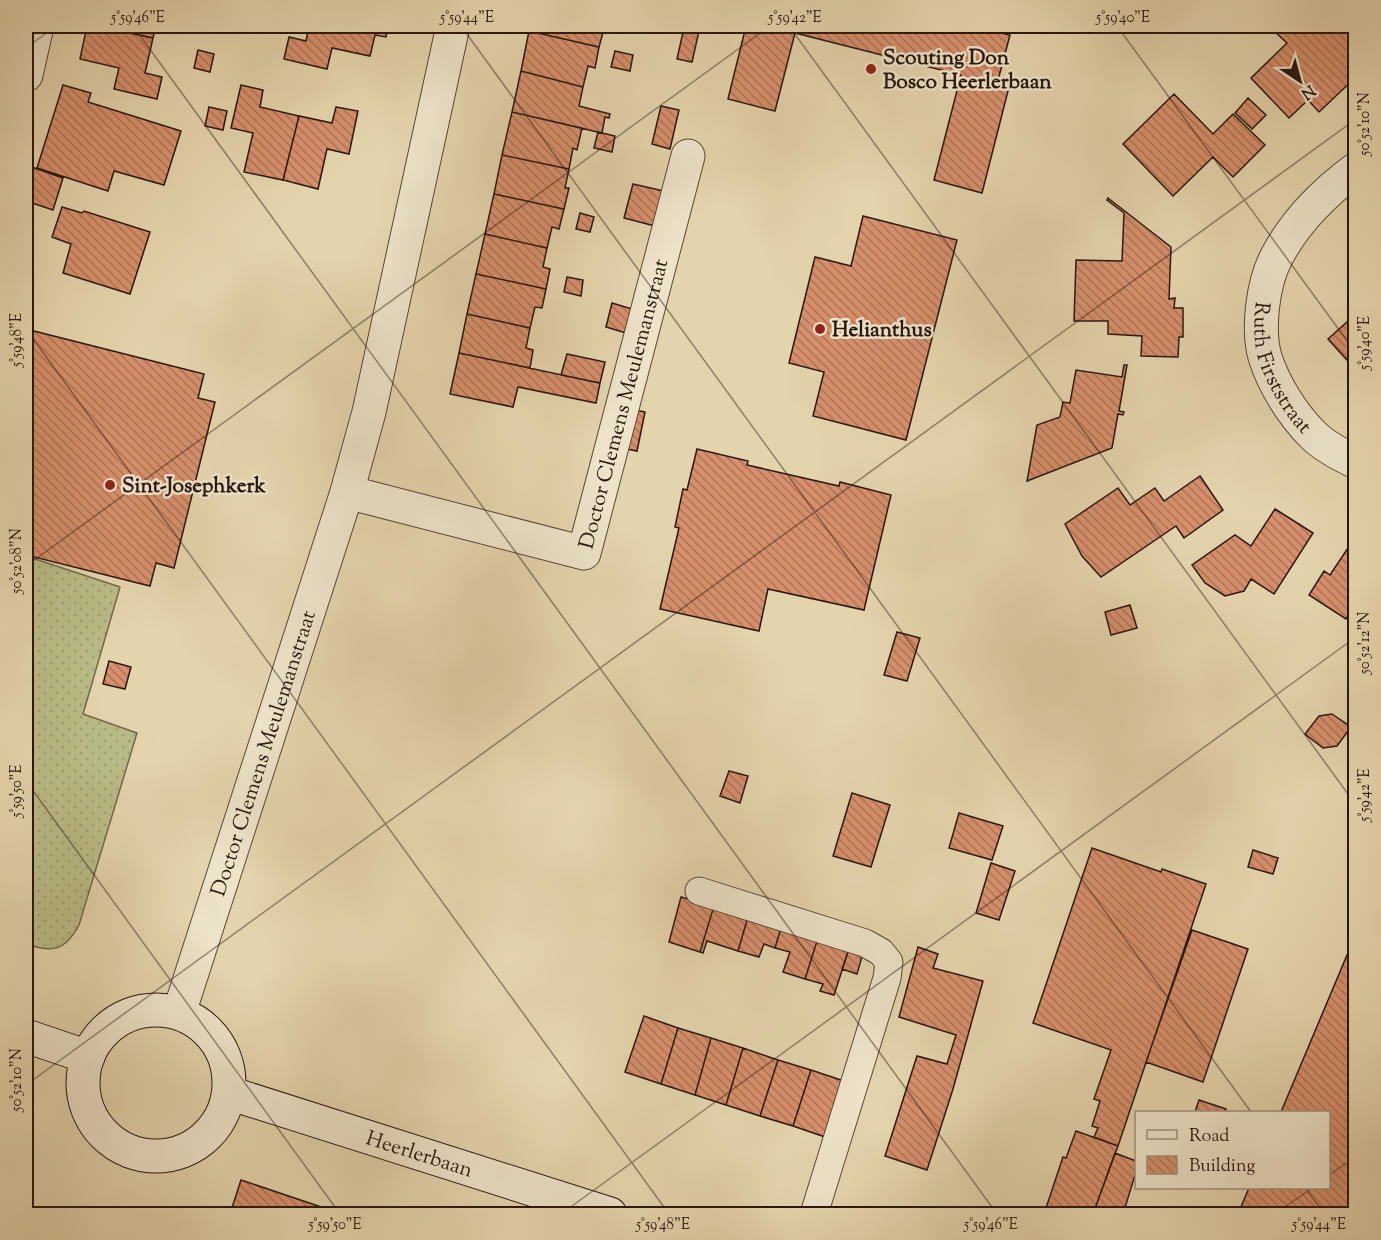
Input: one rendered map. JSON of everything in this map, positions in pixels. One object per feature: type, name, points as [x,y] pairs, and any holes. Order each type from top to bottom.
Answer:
[{"type":"street","points":[[26,75],[37,26]]},
{"type":"street","name":"Doctor Clemens Meulemanstraat","points":[[179,1013],[347,492],[369,412],[453,26]]},
{"type":"street","name":"Doctor Clemens Meulemanstraat","points":[[347,492],[584,553],[688,156]]},
{"type":"street","name":"Ruth Firststraat","points":[[1356,169],[1300,221],[1275,259],[1264,294],[1262,326],[1265,356],[1282,393],[1298,418],[1315,436],[1343,456],[1356,462]]},
{"type":"street","points":[[157,1010],[179,1013],[208,1031],[226,1060],[229,1093],[224,1110],[215,1126],[203,1139],[188,1149],[171,1155],[135,1154],[118,1146],[105,1136],[90,1115],[83,1090],[83,1073],[98,1037],[115,1022],[135,1013],[157,1010]]},
{"type":"street","points":[[26,1036],[88,1057]]},
{"type":"street","name":"Heerlerbaan","points":[[229,1093],[610,1215]]},
{"type":"lane","points":[[699,891],[865,943],[881,952],[889,962],[887,978],[814,1215]]},
{"type":"green space","points":[[26,556],[120,587],[83,714],[137,733],[79,925],[69,940],[51,949],[26,944]]},
{"type":"building","points":[[87,26],[153,38],[145,73],[162,77],[157,99],[114,89],[119,68],[80,59]]},
{"type":"building","points":[[97,26],[156,26],[153,38]]},
{"type":"building","points":[[309,26],[388,26],[386,37],[375,35],[370,56],[332,48],[327,69],[284,59],[289,37],[306,41]]},
{"type":"building","points":[[531,26],[596,26],[604,29],[599,47],[529,31]]},
{"type":"building","points":[[746,26],[971,26],[1010,35],[997,84],[1009,87],[982,193],[934,180],[961,75],[795,33],[775,111],[728,99]]},
{"type":"building","points":[[1282,26],[1356,26],[1356,77],[1319,112],[1308,100],[1289,118],[1251,78],[1287,43],[1275,32]]},
{"type":"building","points":[[684,28],[699,31],[692,62],[677,59]]},
{"type":"building","points":[[529,31],[599,47],[595,68],[588,66],[583,87],[521,71]]},
{"type":"building","points":[[198,50],[214,54],[210,72],[194,68]]},
{"type":"building","points":[[615,51],[633,55],[630,71],[611,67]]},
{"type":"building","points":[[521,71],[583,87],[579,106],[610,114],[609,118],[605,117],[602,133],[512,112]]},
{"type":"building","points":[[63,85],[91,93],[88,102],[181,131],[164,185],[114,171],[108,191],[37,168]]},
{"type":"building","points":[[241,85],[263,90],[260,107],[299,116],[283,180],[244,172],[253,133],[231,128]]},
{"type":"building","points":[[1174,94],[1213,134],[1233,114],[1265,145],[1233,177],[1213,157],[1173,196],[1123,144]]},
{"type":"building","points":[[1248,98],[1266,115],[1252,129],[1235,113]]},
{"type":"building","points":[[661,106],[679,110],[670,149],[652,144]]},
{"type":"building","points":[[209,107],[227,111],[223,130],[205,126]]},
{"type":"building","points":[[336,107],[358,111],[349,154],[327,149],[318,189],[283,180],[299,116],[332,123]]},
{"type":"building","points":[[512,112],[582,128],[577,150],[573,148],[569,169],[502,155]]},
{"type":"building","points":[[598,132],[615,136],[612,152],[594,148]]},
{"type":"building","points":[[502,155],[569,169],[565,188],[569,188],[564,209],[494,194]]},
{"type":"building","points":[[26,165],[63,178],[53,210],[26,201]]},
{"type":"building","points":[[633,184],[664,191],[655,226],[624,218]]},
{"type":"building","points":[[494,194],[564,209],[559,229],[552,227],[547,248],[485,234]]},
{"type":"building","points":[[1108,198],[1171,247],[1169,299],[1175,298],[1174,308],[1183,308],[1183,337],[1179,337],[1178,357],[1141,356],[1142,336],[1108,334],[1108,321],[1074,321],[1076,260],[1122,261],[1124,213],[1107,200]]},
{"type":"building","points":[[62,207],[82,213],[84,211],[150,232],[130,294],[63,273],[71,244],[52,237]]},
{"type":"building","points":[[580,213],[594,217],[590,232],[576,229]]},
{"type":"building","points":[[863,216],[957,240],[906,440],[813,416],[824,372],[789,363],[815,257],[851,266]]},
{"type":"building","points":[[485,234],[547,248],[543,267],[550,269],[546,289],[476,274]]},
{"type":"building","points":[[476,274],[546,289],[542,308],[535,307],[530,328],[467,314]]},
{"type":"building","points":[[567,277],[583,280],[581,296],[564,292]]},
{"type":"building","points":[[612,303],[632,309],[626,333],[606,327]]},
{"type":"building","points":[[467,314],[530,328],[526,348],[533,350],[530,368],[459,353]]},
{"type":"building","points":[[1356,314],[1356,370],[1328,339]]},
{"type":"building","name":"Sint-Josephkerk","points":[[26,329],[204,374],[198,398],[215,402],[174,568],[156,563],[150,586],[26,555]]},
{"type":"building","points":[[459,353],[600,383],[596,403],[518,387],[513,407],[450,394]]},
{"type":"building","points":[[567,354],[605,362],[600,383],[561,375]]},
{"type":"building","points":[[1124,365],[1127,365],[1119,411],[1124,412],[1123,415],[1118,414],[1112,448],[1027,481],[1037,425],[1060,417],[1063,402],[1070,403],[1076,370],[1122,377]]},
{"type":"building","points":[[625,408],[645,412],[637,451],[617,447]]},
{"type":"building","points":[[697,449],[748,461],[747,465],[839,486],[840,482],[891,495],[864,610],[768,589],[759,631],[660,609],[679,528],[675,527],[683,489],[687,490]]},
{"type":"building","points":[[1200,476],[1223,510],[1184,538],[1176,526],[1101,577],[1082,556],[1065,524],[1118,488],[1130,505],[1155,488],[1164,501]]},
{"type":"building","points":[[1275,509],[1313,533],[1274,594],[1251,579],[1244,591],[1225,596],[1205,583],[1192,565],[1235,535],[1251,546]]},
{"type":"building","points":[[1356,536],[1356,604],[1346,619],[1309,595],[1324,571],[1330,575]]},
{"type":"building","points":[[1130,605],[1137,628],[1111,635],[1105,612]]},
{"type":"building","points":[[897,632],[920,638],[907,681],[884,675]]},
{"type":"building","points":[[109,661],[131,667],[125,689],[103,684]]},
{"type":"building","points":[[1332,714],[1351,727],[1337,746],[1323,748],[1305,734],[1319,716]]},
{"type":"building","points":[[729,771],[748,776],[740,803],[720,796]]},
{"type":"building","points":[[852,793],[890,805],[871,867],[833,856]]},
{"type":"building","points":[[959,813],[1003,826],[992,860],[949,848]]},
{"type":"building","points":[[1092,848],[1161,872],[1162,869],[1206,884],[1118,1146],[1094,1137],[1098,1128],[1092,1126],[1100,1101],[1094,1099],[1111,1050],[1033,1023]]},
{"type":"building","points":[[1253,850],[1278,858],[1273,874],[1248,867]]},
{"type":"building","points":[[991,863],[1015,871],[999,920],[976,913]]},
{"type":"building","points":[[681,897],[714,906],[700,952],[669,942]]},
{"type":"building","points":[[714,906],[748,917],[738,951],[707,941],[703,953],[700,952]]},
{"type":"building","points":[[748,917],[781,928],[775,948],[764,944],[759,957],[738,951]]},
{"type":"building","points":[[781,928],[818,938],[805,979],[783,972],[790,952],[775,948]]},
{"type":"building","points":[[1192,930],[1248,949],[1203,1082],[1146,1062]]},
{"type":"building","points":[[1355,936],[1356,1214],[1238,1214],[1249,1189],[1330,1189],[1330,1111],[1281,1111]]},
{"type":"building","points":[[818,938],[849,949],[834,995],[820,991],[823,984],[805,979]]},
{"type":"building","points":[[918,947],[938,954],[933,968],[983,981],[953,1089],[927,1170],[885,1156],[917,1056],[947,1064],[956,1035],[899,1017]]},
{"type":"building","points":[[849,949],[863,953],[857,974],[842,969]]},
{"type":"building","points":[[644,1016],[678,1028],[661,1084],[625,1072]]},
{"type":"building","points":[[678,1028],[711,1038],[695,1095],[661,1084]]},
{"type":"building","points":[[711,1038],[743,1048],[726,1105],[695,1095]]},
{"type":"building","points":[[743,1048],[778,1060],[760,1116],[726,1105]]},
{"type":"building","points":[[778,1060],[811,1070],[793,1126],[760,1116]]},
{"type":"building","points":[[811,1070],[844,1081],[825,1137],[793,1126]]},
{"type":"building","points":[[1199,1100],[1226,1109],[1225,1111],[1195,1111]]},
{"type":"building","points":[[1076,1131],[1118,1146],[1093,1214],[1044,1214],[1063,1157],[1066,1158]]},
{"type":"building","points":[[1115,1153],[1135,1161],[1135,1175],[1123,1214],[1093,1214]]},
{"type":"building","points":[[241,1180],[342,1214],[230,1214]]},
{"type":"place","name":"Scouting Don Bosco Heerlerbaan","points":[[871,69]]},
{"type":"place","name":"Helianthus","points":[[820,329]]},
{"type":"place","name":"Sint-Josephkerk","points":[[110,485]]}]
